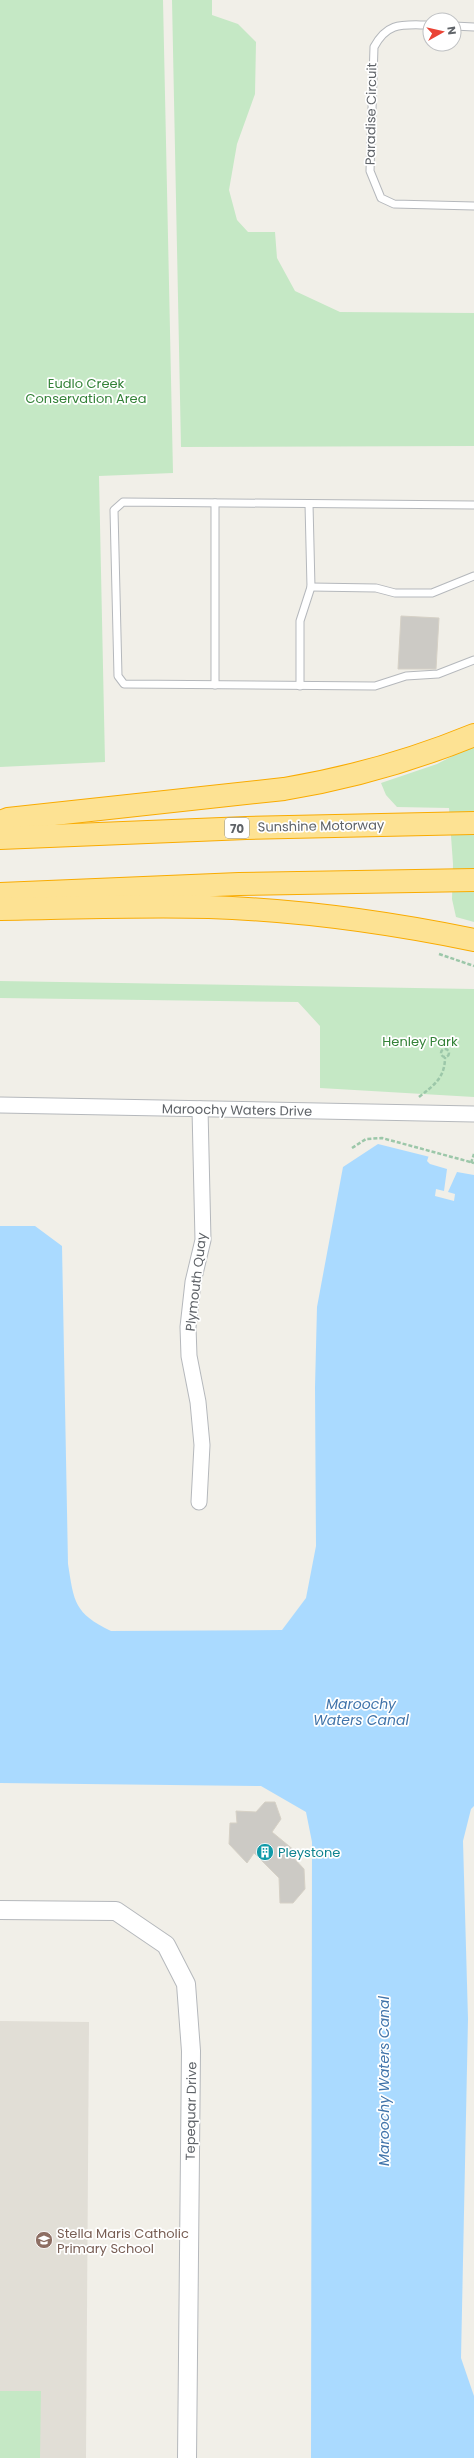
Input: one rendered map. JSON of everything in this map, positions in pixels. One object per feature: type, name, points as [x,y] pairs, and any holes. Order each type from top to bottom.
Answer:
[{"type":"highway","points":[[0,822],[16,818],[284,789],[321,783],[397,763],[474,735]]},
{"type":"highway","name":"Sunshine Motorway","points":[[0,838],[246,828],[474,823]]},
{"type":"highway","points":[[0,894],[239,884],[474,880]]},
{"type":"highway","points":[[0,908],[144,906],[268,911],[340,918],[474,940]]},
{"type":"street","name":"Maroochy Waters Drive","points":[[0,1105],[474,1114]]},
{"type":"street","name":"Plymouth Quay","points":[[199,1502],[202,1445],[198,1402],[189,1356],[188,1327],[193,1282],[202,1240],[200,1109]]},
{"type":"street","name":"Tepequar Drive","points":[[0,1910],[116,1911],[166,1945],[186,1984],[191,2051],[187,2458]]},
{"type":"lane","name":"Paradise Circuit","points":[[422,25],[391,27],[380,35],[374,47],[370,171],[380,198],[394,204],[474,206]]},
{"type":"lane","points":[[462,26],[474,27]]},
{"type":"lane","points":[[474,504],[123,502],[114,510],[118,676],[124,684],[375,686],[406,676],[438,674],[474,660]]},
{"type":"lane","points":[[215,503],[215,685]]},
{"type":"lane","points":[[300,686],[300,621],[311,587],[309,504]]},
{"type":"lane","points":[[311,587],[376,588],[395,593],[432,593],[474,576]]},
{"type":"path","points":[[437,954],[474,966]]},
{"type":"path","points":[[419,1097],[440,1079],[445,1066],[445,1058]]},
{"type":"path","points":[[352,1148],[366,1139],[382,1138],[473,1163],[474,1154]]},
{"type":"shaded area","name":"Stella Maris Catholic Primary School","points":[[0,2021],[89,2022],[86,2458],[0,2458]]},
{"type":"green space","name":"Eudlo Creek Conservation Area","points":[[0,0],[163,0],[173,473],[99,476],[105,762],[0,767]]},
{"type":"green space","points":[[172,0],[212,0],[212,15],[238,24],[256,42],[255,94],[237,144],[229,190],[237,220],[248,232],[275,232],[277,258],[295,291],[340,312],[474,313],[474,446],[181,447]]},
{"type":"green space","points":[[474,745],[474,922],[456,917],[452,899],[453,864],[449,808],[397,807],[386,795],[381,783],[437,764]]},
{"type":"green space","name":"Henley Park","points":[[0,981],[474,989],[474,1097],[320,1088],[320,1026],[298,1002],[0,998]]},
{"type":"green space","points":[[0,2391],[41,2391],[40,2458],[0,2458]]},
{"type":"water","name":"Maroochy Waters Canal","points":[[378,1144],[474,1168],[474,1806],[471,1809],[463,1841],[468,2019],[461,2358],[474,2396],[474,2458],[311,2458],[312,1842],[306,1812],[261,1786],[0,1783],[0,1226],[35,1226],[62,1246],[68,1564],[74,1597],[78,1605],[90,1618],[99,1625],[111,1631],[282,1630],[306,1598],[316,1546],[315,1387],[317,1307],[343,1167]]},
{"type":"pier","points":[[429,1155],[474,1166],[474,1175],[457,1172],[448,1192],[455,1194],[454,1201],[435,1196],[436,1189],[444,1191],[447,1169],[430,1164],[427,1161]]},
{"type":"building","points":[[401,616],[439,618],[436,669],[398,669]]},
{"type":"building","name":"Pleystone","points":[[265,1802],[275,1802],[281,1819],[272,1832],[295,1851],[291,1855],[304,1869],[305,1889],[293,1903],[280,1903],[279,1878],[254,1853],[247,1863],[229,1844],[230,1823],[237,1823],[236,1811],[256,1812]]},
{"type":"place","name":"Pleystone","points":[[265,1852]]},
{"type":"place","name":"Stella Maris Catholic Primary School","points":[[44,2240]]}]
